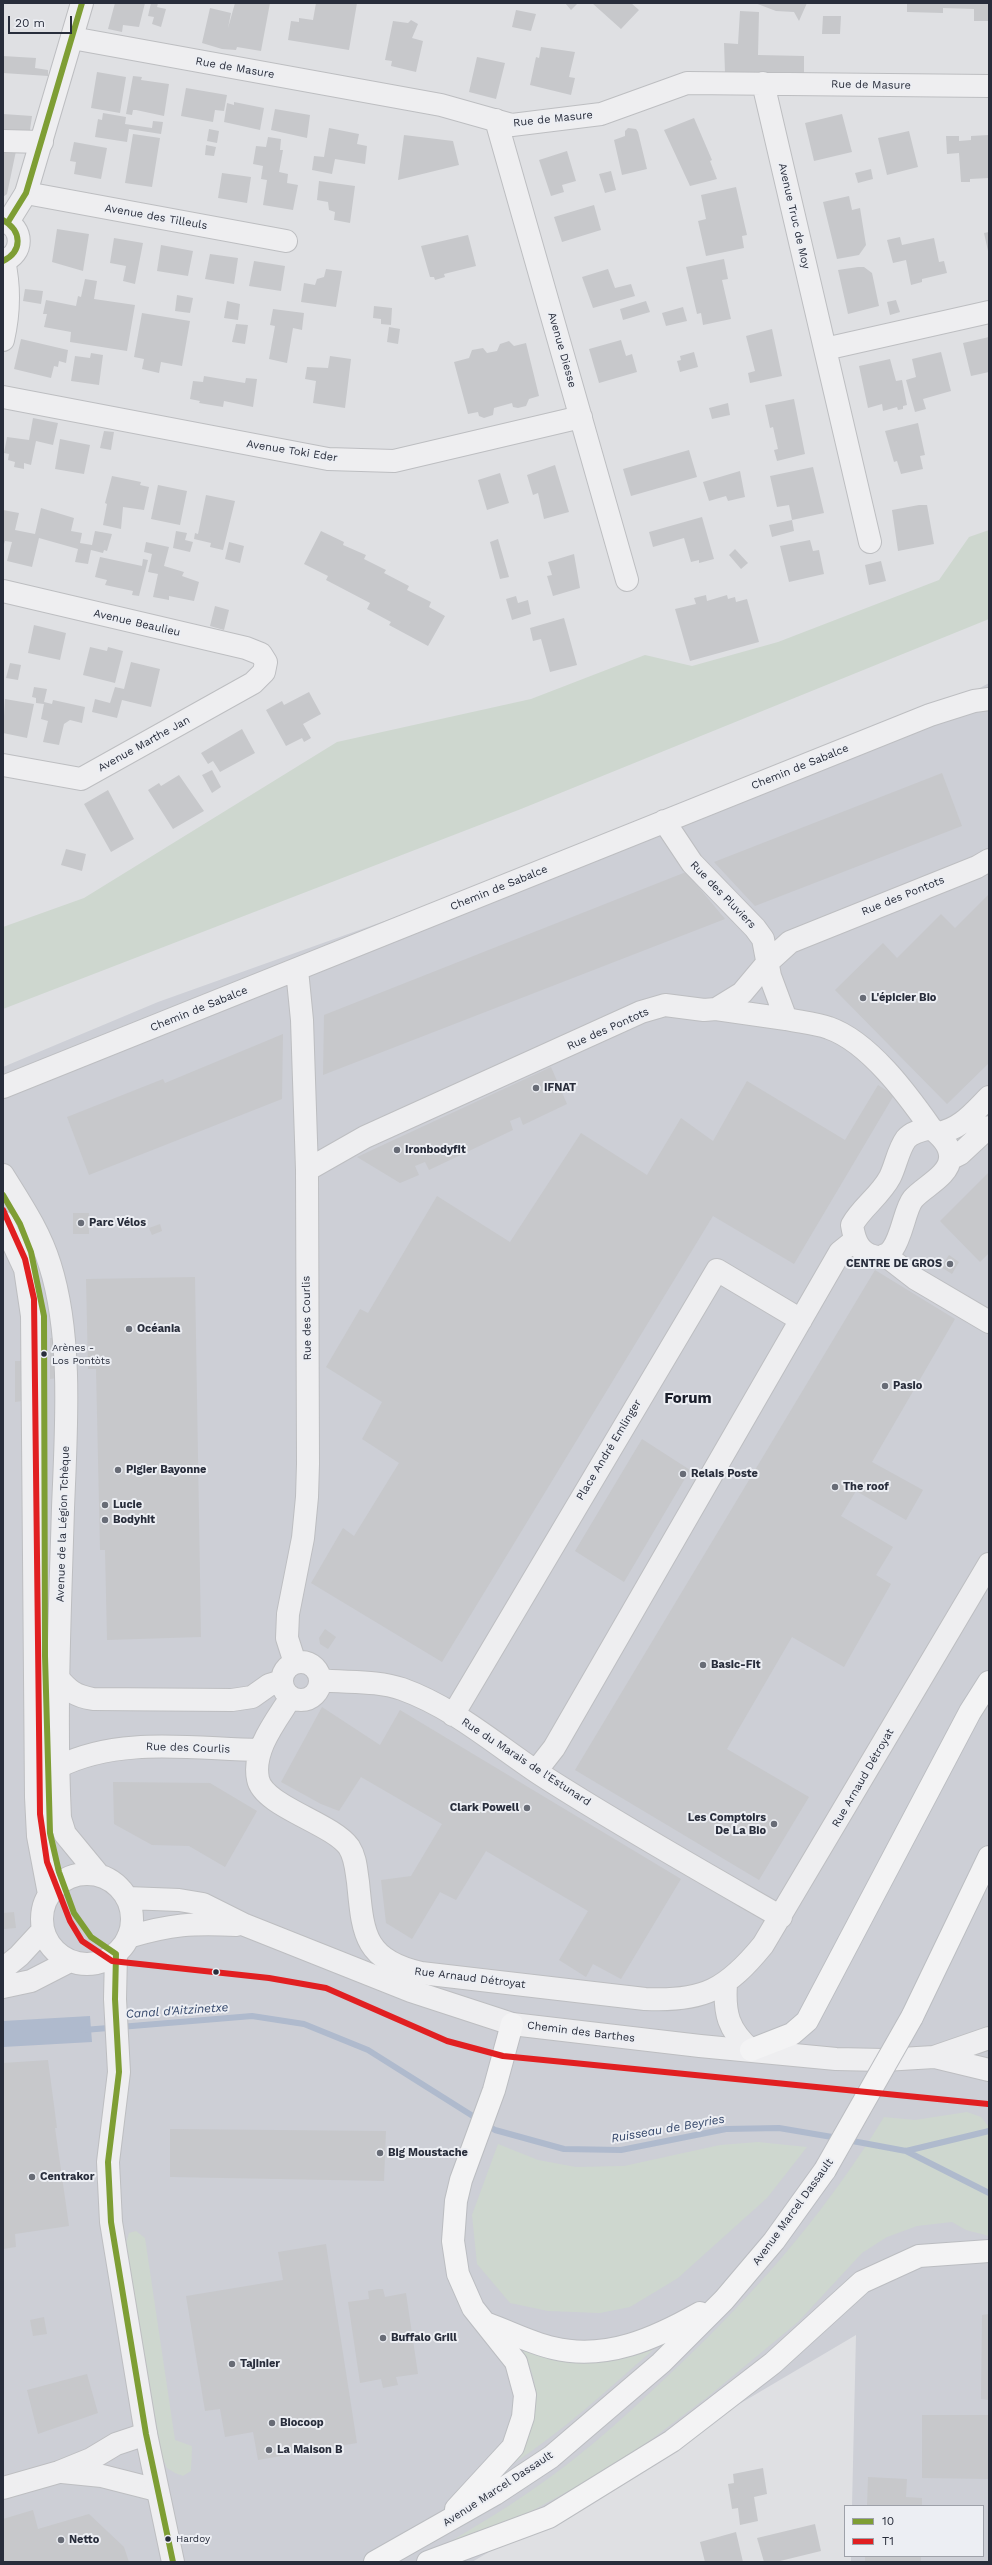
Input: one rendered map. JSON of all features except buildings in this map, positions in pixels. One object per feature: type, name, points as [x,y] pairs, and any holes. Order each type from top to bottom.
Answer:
[{"type":"main road","points":[[751,2050],[792,2034],[807,2021],[970,1712],[989,1682]]},
{"type":"main road","name":"Avenue Marcel Dassault","points":[[375,2562],[440,2526],[551,2457],[661,2363],[724,2300],[774,2241],[825,2170],[912,2017],[989,1857]]},
{"type":"main road","points":[[440,2526],[513,2446],[523,2417],[525,2395],[516,2362],[488,2324],[473,2308],[458,2274],[453,2241],[456,2201],[494,2090],[512,2024]]},
{"type":"main road","points":[[428,2562],[549,2516],[672,2441],[773,2363],[862,2282],[919,2256],[989,2251]]},
{"type":"main road","points":[[488,2324],[555,2349],[582,2352],[618,2349],[651,2339],[724,2300]]},
{"type":"street","points":[[3,340],[9,308],[8,277],[4,261],[16,253],[19,240],[18,233],[6,221],[26,193],[82,3]]},
{"type":"street","name":"Rue de Masure","points":[[72,38],[441,105],[512,125],[602,114],[687,83],[989,86]]},
{"type":"street","name":"Avenue Truc de Moy","points":[[763,83],[870,542]]},
{"type":"street","name":"Avenue Diesse","points":[[496,120],[627,580]]},
{"type":"street","points":[[3,141],[42,142]]},
{"type":"street","name":"Avenue des Tilleuls","points":[[26,193],[286,241]]},
{"type":"street","points":[[825,349],[989,312]]},
{"type":"street","name":"Avenue Toki Eder","points":[[3,397],[328,460],[394,461],[581,417]]},
{"type":"street","name":"Avenue Beaulieu","points":[[3,591],[246,648],[262,654],[266,662]]},
{"type":"street","name":"Avenue Marthe Jan","points":[[3,765],[81,780],[253,684],[264,672],[266,662]]},
{"type":"street","name":"Chemin de Sabalce","points":[[6,1088],[664,821],[930,715],[974,701],[989,699]]},
{"type":"street","name":"Rue des Pluviers","points":[[664,821],[692,863],[764,939],[770,976],[786,1019]]},
{"type":"street","name":"Rue des Pontots","points":[[307,1170],[365,1137],[641,1012],[665,1005],[704,1010],[716,1008],[742,993],[768,962],[790,942],[977,867],[989,860]]},
{"type":"street","name":"Rue des Courlis","points":[[295,1663],[287,1638],[288,1614],[303,1538],[307,1497],[307,1170],[302,1020],[297,970]]},
{"type":"street","points":[[716,1008],[828,1027],[849,1037],[867,1052],[911,1100],[934,1130],[947,1145],[950,1159],[945,1170],[913,1199],[898,1240],[885,1254],[877,1257],[869,1255],[861,1250],[855,1240],[852,1225],[860,1211],[875,1198],[890,1177],[906,1139],[916,1132],[934,1130],[947,1132],[958,1126],[989,1097]]},
{"type":"street","points":[[950,1159],[960,1154],[989,1127]]},
{"type":"street","name":"Avenue de la Légion Tchèque","points":[[3,1175],[42,1241],[57,1294],[63,1336],[66,1431],[57,1677],[60,1818],[65,1834],[98,1874]]},
{"type":"street","points":[[3,1222],[25,1269],[32,1316],[36,1797],[38,1836],[49,1894]]},
{"type":"street","points":[[536,1771],[554,1748],[840,1252],[855,1240]]},
{"type":"street","points":[[885,1254],[916,1279],[989,1322]]},
{"type":"street","name":"Place André Emlinger","points":[[452,1715],[717,1270],[801,1320]]},
{"type":"street","name":"Rue Arnaud Détroyat","points":[[259,1750],[258,1779],[266,1793],[335,1835],[348,1846],[355,1861],[362,1923],[367,1940],[374,1950],[406,1970],[544,1988],[669,2000],[709,1992],[726,1984],[746,1965],[763,1945],[989,1564]]},
{"type":"street","points":[[57,1677],[70,1692],[77,1697],[93,1699],[232,1700],[252,1697],[269,1686],[286,1689],[302,1700],[313,1696],[317,1692],[320,1680],[312,1665],[301,1662],[295,1663],[286,1670],[286,1689],[259,1750]]},
{"type":"street","name":"Rue du Marais de l'Estunard","points":[[320,1680],[380,1684],[401,1688],[493,1739],[536,1771],[781,1917]]},
{"type":"street","name":"Rue des Courlis","points":[[58,1767],[94,1753],[141,1747],[259,1750]]},
{"type":"street","points":[[116,1999],[78,1962],[58,1953],[48,1943],[43,1930],[42,1911],[49,1894],[62,1880],[74,1875],[98,1874],[115,1883],[127,1898],[132,1917],[122,1945],[116,1999],[119,2072],[108,2162],[108,2185],[112,2222],[146,2434],[173,2562]]},
{"type":"street","name":"Chemin des Barthes","points":[[127,1898],[179,1900],[203,1904],[245,1925],[411,1991],[512,2024],[836,2059],[884,2060],[934,2057],[989,2038]]},
{"type":"street","name":"Chemin des Barthes","points":[[122,1945],[165,1926],[192,1923],[245,1925]]},
{"type":"street","points":[[3,1969],[19,1956],[43,1930]]},
{"type":"street","points":[[3,1987],[31,1981],[78,1962],[96,1963],[122,1945]]},
{"type":"street","points":[[726,1984],[726,2014],[742,2041],[751,2050]]},
{"type":"street","name":"Chemin des Barthes","points":[[934,2057],[989,2070]]},
{"type":"street","points":[[3,2488],[59,2472],[91,2459],[116,2444],[146,2434]]},
{"type":"street","points":[[59,2472],[102,2476],[157,2490]]},
{"type":"shaded area","points":[[989,530],[989,619],[521,809],[3,1009],[3,927],[84,898],[337,742],[531,699],[645,655],[692,666],[778,642],[939,580],[969,537]]},
{"type":"shaded area","points":[[989,683],[989,2562],[851,2562],[851,2557],[984,2557],[984,2505],[852,2505],[856,2335],[472,2562],[3,2562],[3,1067],[158,1002],[664,821],[930,715]]},
{"type":"shaded area","points":[[967,2112],[981,2117],[989,2127],[989,2236],[966,2230],[952,2222],[917,2226],[887,2237],[862,2253],[798,2322],[710,2395],[648,2442],[592,2478],[519,2518],[435,2551],[532,2490],[580,2454],[611,2428],[689,2356],[750,2293],[808,2226],[835,2191],[884,2117],[915,2120]]},
{"type":"shaded area","points":[[758,2142],[807,2147],[767,2198],[678,2278],[630,2307],[600,2313],[548,2311],[510,2303],[477,2264],[472,2215],[498,2144],[538,2160],[576,2167],[624,2166],[720,2145]]},
{"type":"shaded area","points":[[136,2231],[145,2238],[175,2440],[192,2446],[191,2471],[183,2476],[167,2468],[162,2457],[126,2243],[129,2233]]},
{"type":"shaded area","points":[[653,2350],[566,2425],[511,2465],[527,2436],[535,2410],[536,2396],[534,2382],[530,2367],[523,2351],[556,2360],[579,2363],[611,2360]]},
{"type":"water","points":[[90,2016],[92,2042],[3,2047],[3,2021]]},
{"type":"waterway","name":"Ruisseau de Beyries","points":[[84,2030],[252,2016],[304,2024],[368,2050],[495,2130],[564,2149],[621,2150],[726,2129],[779,2128],[838,2138]]},
{"type":"waterway","name":"Ruisseau de Beyries","points":[[847,2140],[906,2151],[989,2131]]},
{"type":"waterway","points":[[906,2151],[989,2193]]},
{"type":"transit line","name":"10","points":[[8,222],[26,193],[82,3]]},
{"type":"transit line","name":"10","points":[[3,220],[14,230],[18,241],[14,252],[10,257],[3,261]]},
{"type":"transit line","name":"10","points":[[3,1195],[20,1224],[31,1252],[44,1316],[45,1656],[50,1833],[59,1872],[74,1913],[91,1937],[116,1954],[115,1999],[119,2072],[108,2162],[111,2222],[146,2434],[173,2562]]},
{"type":"transit line","name":"T1","points":[[3,1210],[25,1259],[34,1299],[40,1814],[47,1862],[70,1921],[82,1941],[112,1961],[269,1978],[326,1988],[447,2041],[503,2056],[988,2104]]},
{"type":"place","name":"L'épicier Bio","points":[[863,998]]},
{"type":"place","name":"IFNAT","points":[[536,1088]]},
{"type":"place","name":"Ironbodyfit","points":[[397,1150]]},
{"type":"place","name":"Parc Vélos","points":[[81,1223]]},
{"type":"place","name":"CENTRE DE GROS","points":[[950,1264]]},
{"type":"place","name":"Océania","points":[[129,1329]]},
{"type":"place","name":"Arènes - Los Pontòts","points":[[44,1354]]},
{"type":"place","name":"Pasio","points":[[885,1386]]},
{"type":"place","name":"Pigier Bayonne","points":[[118,1470]]},
{"type":"place","name":"Relais Poste","points":[[683,1474]]},
{"type":"place","name":"The roof","points":[[835,1487]]},
{"type":"place","name":"Lucie","points":[[105,1505]]},
{"type":"place","name":"Bodyhit","points":[[105,1520]]},
{"type":"place","name":"Basic-Fit","points":[[703,1665]]},
{"type":"place","name":"Clark Powell","points":[[527,1808]]},
{"type":"place","name":"Les Comptoirs De La Bio","points":[[774,1824]]},
{"type":"place","name":"Big Moustache","points":[[380,2153]]},
{"type":"place","name":"Centrakor","points":[[32,2177]]},
{"type":"place","name":"Buffalo Grill","points":[[383,2338]]},
{"type":"place","name":"Tajinier","points":[[232,2364]]},
{"type":"place","name":"Biocoop","points":[[272,2423]]},
{"type":"place","name":"La Maison B","points":[[269,2450]]},
{"type":"place","name":"Hardoy","points":[[168,2539]]},
{"type":"place","name":"Netto","points":[[61,2540]]},
{"type":"district","name":"Forum","points":[[688,1399]]},
{"type":"water label","name":"Canal d'Aitzinetxe","points":[[177,2011]]}]
